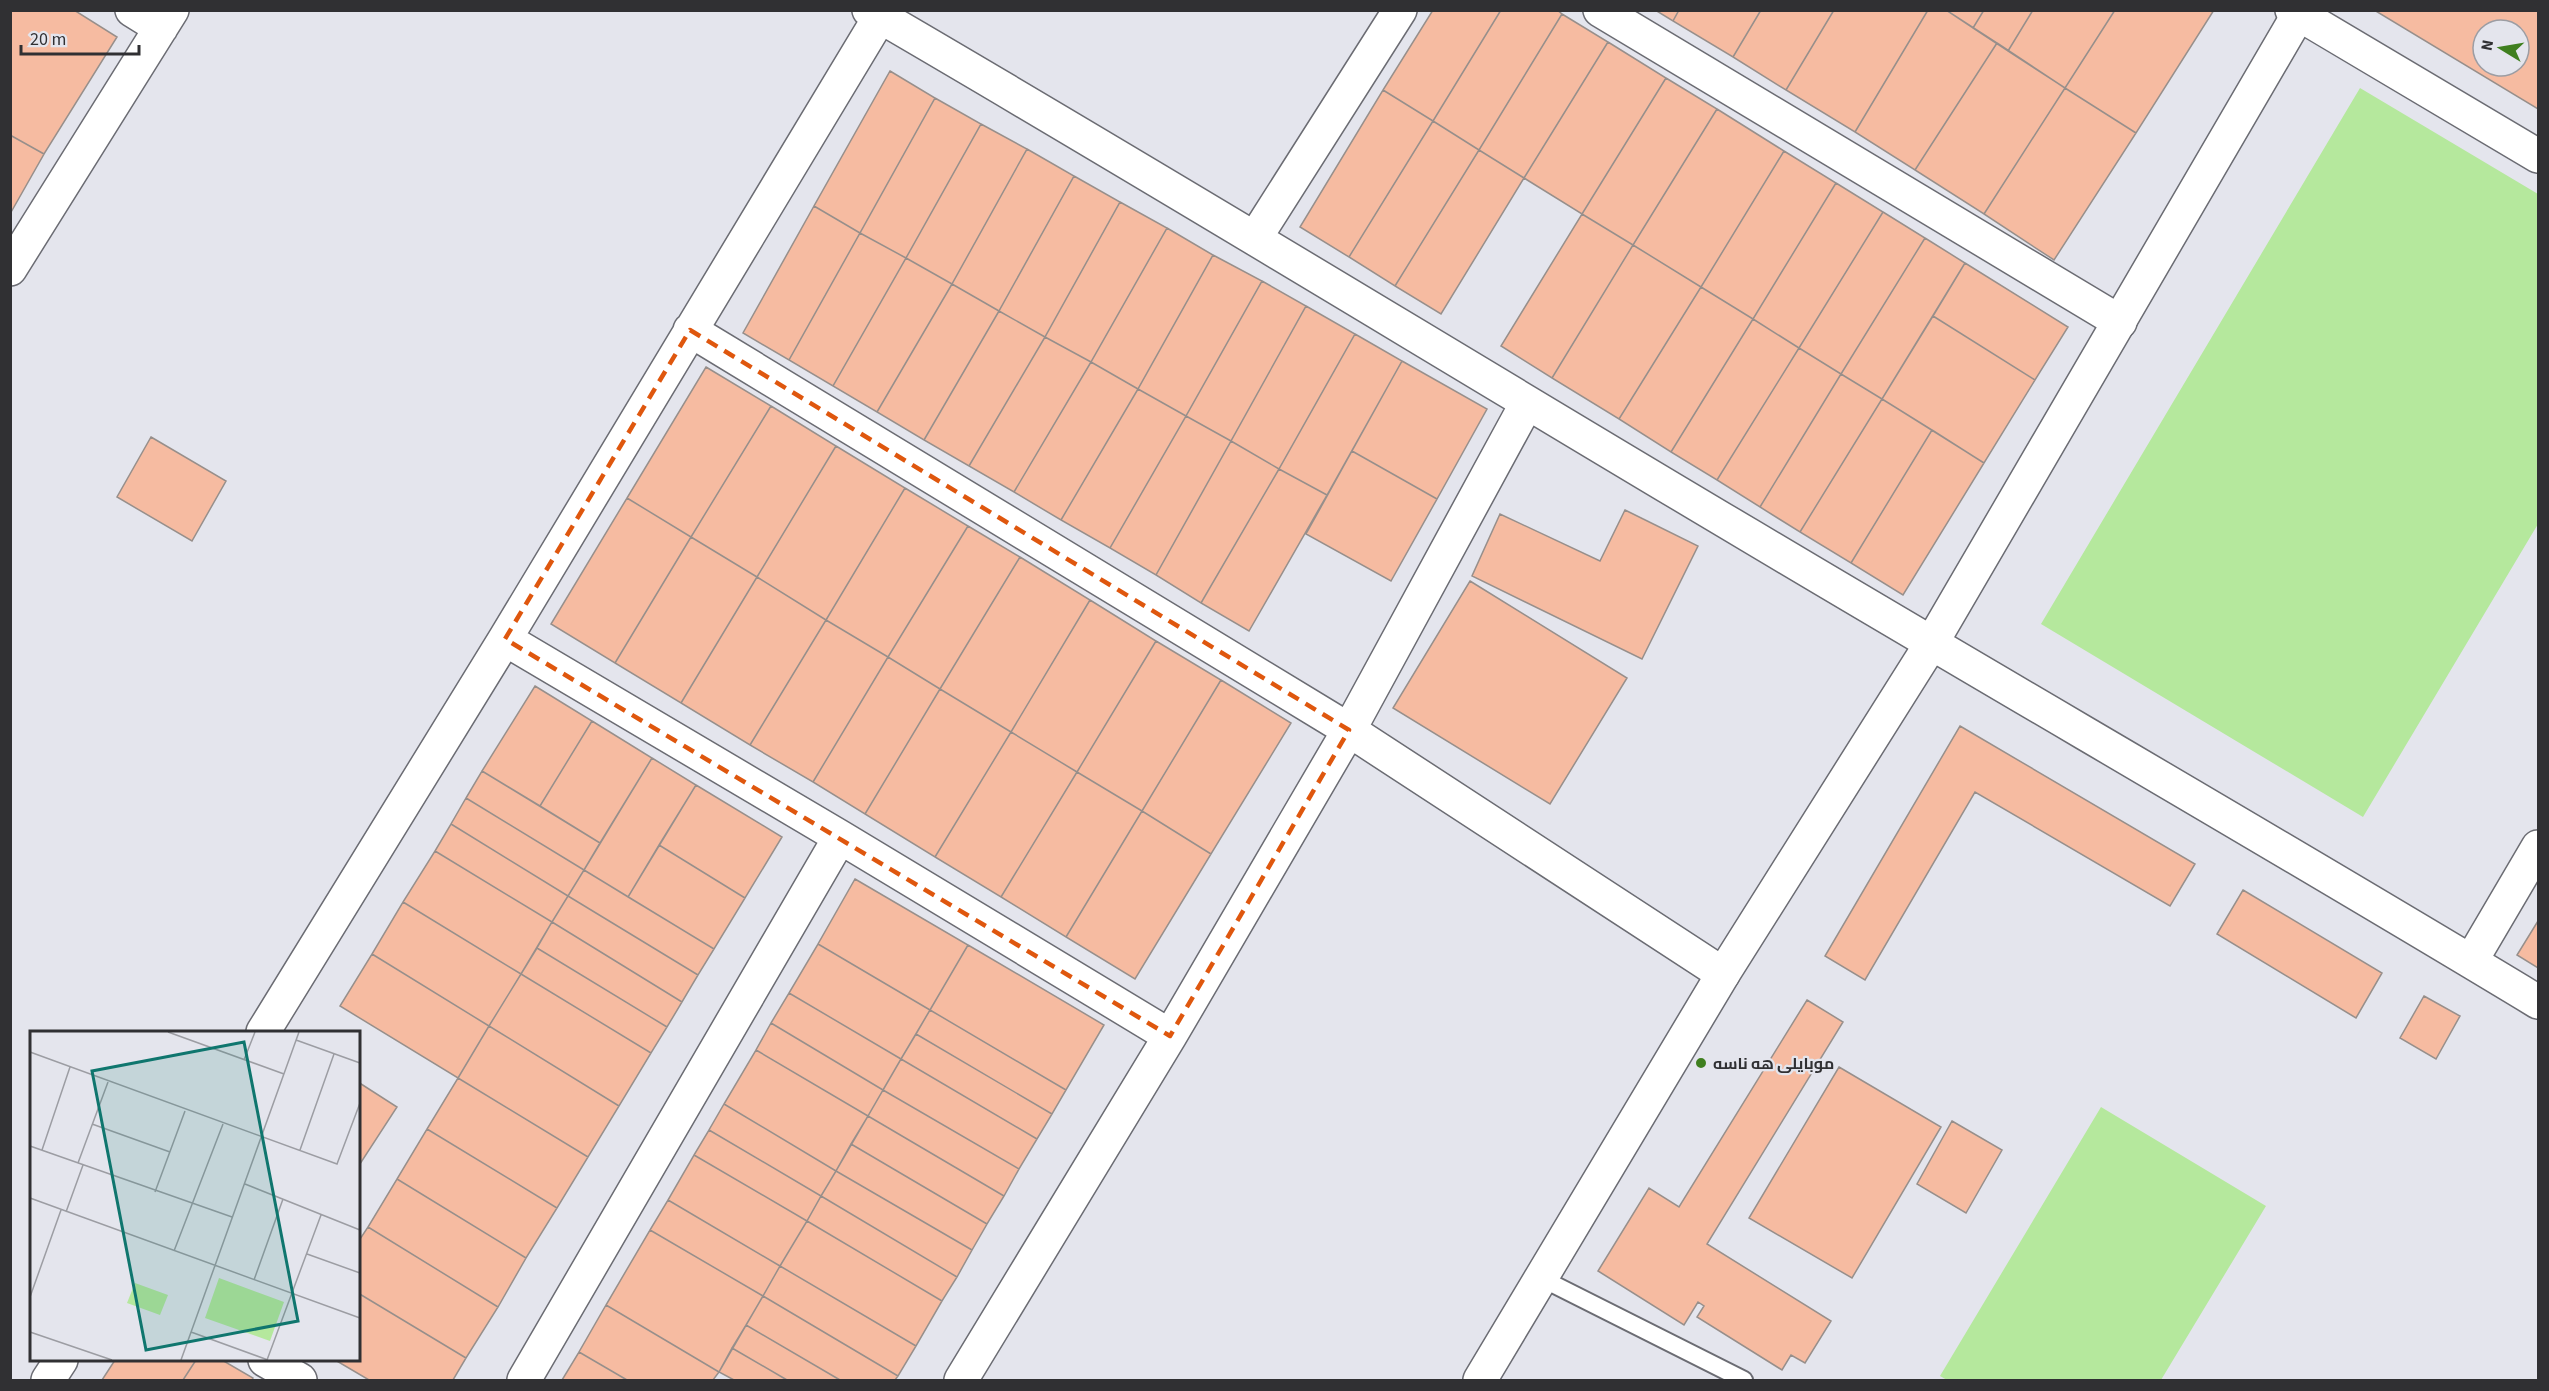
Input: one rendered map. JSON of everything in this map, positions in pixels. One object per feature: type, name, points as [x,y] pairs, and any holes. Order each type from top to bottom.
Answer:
[{"type":"street","points":[[10,269],[167,19],[132,10]]},
{"type":"street","points":[[1255,238],[1400,10]]},
{"type":"street","points":[[1600,10],[2120,322]]},
{"type":"street","points":[[1480,1380],[1723,974],[1931,644],[2120,322],[2297,12],[2538,156]]},
{"type":"street","points":[[264,1031],[505,639],[878,13],[1931,644],[2538,1002]]},
{"type":"street","points":[[690,330],[1349,730],[1723,974]]},
{"type":"street","points":[[960,1380],[1170,1036],[1349,730],[1527,403]]},
{"type":"street","points":[[505,639],[1170,1036]]},
{"type":"street","points":[[524,1380],[840,837]]},
{"type":"street","points":[[2471,961],[2538,847]]},
{"type":"street","points":[[48,1380],[60,1361]]},
{"type":"street","points":[[268,1361],[300,1380]]},
{"type":"lane","points":[[1541,1278],[1744,1380]]},
{"type":"highlighted area","points":[[690,330],[1349,730],[1170,1036],[505,639]]},
{"type":"green space","points":[[2360,88],[2538,194],[2538,524],[2363,817],[2041,624]]},
{"type":"green space","points":[[2101,1107],[2266,1206],[2161,1380],[1947,1380],[1940,1376]]},
{"type":"building","points":[[10,10],[74,10],[117,37],[44,154],[10,135]]},
{"type":"building","points":[[1433,10],[1501,10],[1433,121],[1383,90]]},
{"type":"building","points":[[1501,10],[1557,10],[1562,14],[1479,150],[1433,121]]},
{"type":"building","points":[[1655,10],[1679,10],[1673,21]]},
{"type":"building","points":[[1679,10],[1761,10],[1733,57],[1673,21]]},
{"type":"building","points":[[1761,10],[1834,10],[1786,90],[1733,57]]},
{"type":"building","points":[[1834,10],[1928,10],[1855,132],[1786,90]]},
{"type":"building","points":[[1928,10],[1946,10],[1997,43],[1915,170],[1855,132]]},
{"type":"building","points":[[1946,10],[1984,10],[1973,28]]},
{"type":"building","points":[[1984,10],[2033,10],[2008,51],[1973,28]]},
{"type":"building","points":[[2033,10],[2115,10],[2065,88],[2008,51]]},
{"type":"building","points":[[2115,10],[2214,10],[2136,133],[2065,88]]},
{"type":"building","points":[[2374,10],[2538,10],[2538,109],[2487,78],[2531,78],[2531,18],[2471,18],[2471,69]]},
{"type":"building","points":[[1562,14],[1608,42],[1524,178],[1479,150]]},
{"type":"building","points":[[1608,42],[1666,78],[1582,214],[1524,178]]},
{"type":"building","points":[[1997,43],[2065,88],[1984,214],[1915,170]]},
{"type":"building","points":[[890,71],[935,98],[860,233],[814,206]]},
{"type":"building","points":[[1666,78],[1717,109],[1633,245],[1582,214]]},
{"type":"building","points":[[2065,88],[2136,133],[2054,260],[1984,214]]},
{"type":"building","points":[[1383,90],[1433,121],[1349,257],[1300,227]]},
{"type":"building","points":[[935,98],[981,124],[906,258],[860,233]]},
{"type":"building","points":[[1717,109],[1784,151],[1701,287],[1633,245]]},
{"type":"building","points":[[1433,121],[1479,150],[1395,286],[1349,257]]},
{"type":"building","points":[[981,124],[1027,149],[952,284],[906,258]]},
{"type":"building","points":[[10,135],[44,154],[10,214]]},
{"type":"building","points":[[1027,149],[1074,176],[999,311],[952,284]]},
{"type":"building","points":[[1479,150],[1524,178],[1441,314],[1395,286]]},
{"type":"building","points":[[1784,151],[1836,183],[1753,319],[1701,287]]},
{"type":"building","points":[[1074,176],[1120,202],[1045,337],[999,311]]},
{"type":"building","points":[[1836,183],[1883,212],[1799,348],[1753,319]]},
{"type":"building","points":[[1120,202],[1167,228],[1091,362],[1045,337]]},
{"type":"building","points":[[814,206],[860,233],[789,360],[743,333]]},
{"type":"building","points":[[1883,212],[1925,238],[1841,374],[1799,348]]},
{"type":"building","points":[[1582,214],[1633,245],[1552,378],[1501,346]]},
{"type":"building","points":[[1167,228],[1213,255],[1138,389],[1091,362]]},
{"type":"building","points":[[860,233],[906,258],[833,386],[789,360]]},
{"type":"building","points":[[1925,238],[1965,263],[1882,399],[1841,374]]},
{"type":"building","points":[[1633,245],[1701,287],[1619,419],[1552,378]]},
{"type":"building","points":[[1213,255],[1262,281],[1186,416],[1138,389]]},
{"type":"building","points":[[906,258],[952,284],[877,412],[833,386]]},
{"type":"building","points":[[1965,263],[2068,327],[2035,380],[1933,316]]},
{"type":"building","points":[[1262,281],[1306,306],[1231,441],[1186,416]]},
{"type":"building","points":[[952,284],[999,311],[924,440],[877,412]]},
{"type":"building","points":[[1701,287],[1753,319],[1671,452],[1619,419]]},
{"type":"building","points":[[1306,306],[1355,334],[1279,469],[1231,441]]},
{"type":"building","points":[[999,311],[1045,337],[969,466],[924,440]]},
{"type":"building","points":[[1933,316],[2035,380],[1984,463],[1882,399]]},
{"type":"building","points":[[1753,319],[1799,348],[1717,480],[1671,452]]},
{"type":"building","points":[[1355,334],[1402,361],[1327,495],[1279,469]]},
{"type":"building","points":[[1045,337],[1091,362],[1014,492],[969,466]]},
{"type":"building","points":[[1799,348],[1841,374],[1760,507],[1717,480]]},
{"type":"building","points":[[1402,361],[1487,409],[1437,499],[1352,451]]},
{"type":"building","points":[[1091,362],[1138,389],[1061,520],[1014,492]]},
{"type":"building","points":[[706,367],[771,406],[691,537],[627,498]]},
{"type":"building","points":[[1841,374],[1882,399],[1800,532],[1760,507]]},
{"type":"building","points":[[1138,389],[1186,416],[1110,548],[1061,520]]},
{"type":"building","points":[[1882,399],[1932,430],[1851,563],[1800,532]]},
{"type":"building","points":[[771,406],[836,446],[757,577],[691,537]]},
{"type":"building","points":[[1186,416],[1231,441],[1156,575],[1110,548]]},
{"type":"building","points":[[1932,430],[1984,463],[1903,595],[1851,563]]},
{"type":"building","points":[[151,437],[226,481],[192,541],[117,497]]},
{"type":"building","points":[[1231,441],[1279,469],[1201,603],[1156,575]]},
{"type":"building","points":[[836,446],[905,488],[826,620],[757,577]]},
{"type":"building","points":[[1352,451],[1437,499],[1391,581],[1306,534]]},
{"type":"building","points":[[1279,469],[1327,495],[1249,631],[1201,603]]},
{"type":"building","points":[[905,488],[968,526],[888,657],[826,620]]},
{"type":"building","points":[[627,498],[691,537],[615,663],[551,624]]},
{"type":"building","points":[[1625,510],[1698,546],[1642,659],[1472,576],[1500,514],[1600,561]]},
{"type":"building","points":[[968,526],[1020,557],[940,689],[888,657]]},
{"type":"building","points":[[691,537],[757,577],[681,703],[615,663]]},
{"type":"building","points":[[1020,557],[1090,600],[1011,732],[940,689]]},
{"type":"building","points":[[757,577],[826,620],[750,745],[681,703]]},
{"type":"building","points":[[1470,581],[1627,678],[1550,804],[1393,708]]},
{"type":"building","points":[[1090,600],[1156,641],[1077,772],[1011,732]]},
{"type":"building","points":[[826,620],[888,657],[813,782],[750,745]]},
{"type":"building","points":[[1156,641],[1221,680],[1142,811],[1077,772]]},
{"type":"building","points":[[888,657],[940,689],[865,814],[813,782]]},
{"type":"building","points":[[1221,680],[1291,723],[1211,854],[1142,811]]},
{"type":"building","points":[[535,686],[592,721],[540,806],[482,771]]},
{"type":"building","points":[[940,689],[1011,732],[935,857],[865,814]]},
{"type":"building","points":[[592,721],[652,758],[600,843],[540,806]]},
{"type":"building","points":[[1960,726],[2195,864],[2170,906],[1975,792],[1865,980],[1825,956]]},
{"type":"building","points":[[1011,732],[1077,772],[1001,897],[935,857]]},
{"type":"building","points":[[652,758],[696,785],[628,897],[584,870]]},
{"type":"building","points":[[482,771],[600,843],[584,870],[466,798]]},
{"type":"building","points":[[1077,772],[1142,811],[1066,937],[1001,897]]},
{"type":"building","points":[[696,785],[782,837],[745,898],[659,845]]},
{"type":"building","points":[[466,798],[584,870],[568,896],[451,824]]},
{"type":"building","points":[[1142,811],[1211,854],[1135,979],[1066,937]]},
{"type":"building","points":[[451,824],[568,896],[552,922],[435,851]]},
{"type":"building","points":[[659,845],[745,898],[714,949],[628,897]]},
{"type":"building","points":[[435,851],[552,922],[521,974],[403,902]]},
{"type":"building","points":[[584,870],[714,949],[698,975],[568,896]]},
{"type":"building","points":[[855,879],[968,945],[930,1010],[818,944]]},
{"type":"building","points":[[2243,890],[2382,973],[2356,1018],[2217,934]]},
{"type":"building","points":[[568,896],[698,975],[682,1002],[552,922]]},
{"type":"building","points":[[403,902],[521,974],[489,1026],[372,954]]},
{"type":"building","points":[[2538,921],[2538,968],[2517,955]]},
{"type":"building","points":[[552,922],[682,1002],[667,1027],[537,948]]},
{"type":"building","points":[[818,944],[930,1010],[901,1059],[789,993]]},
{"type":"building","points":[[968,945],[1104,1025],[1066,1090],[930,1010]]},
{"type":"building","points":[[537,948],[667,1027],[651,1053],[521,974]]},
{"type":"building","points":[[372,954],[489,1026],[458,1078],[340,1006]]},
{"type":"building","points":[[521,974],[651,1053],[619,1106],[489,1026]]},
{"type":"building","points":[[789,993],[901,1059],[883,1090],[771,1023]]},
{"type":"building","points":[[2424,996],[2460,1016],[2436,1059],[2400,1038]]},
{"type":"building","points":[[1807,1000],[1843,1022],[1707,1244],[1831,1321],[1805,1363],[1791,1355],[1782,1370],[1697,1317],[1704,1306],[1698,1302],[1684,1325],[1598,1271],[1649,1188],[1679,1207]]},
{"type":"building","points":[[930,1010],[1066,1090],[1052,1114],[916,1034]]},
{"type":"building","points":[[771,1023],[883,1090],[868,1116],[756,1050]]},
{"type":"building","points":[[489,1026],[619,1106],[588,1157],[458,1078]]},
{"type":"building","points":[[916,1034],[1052,1114],[1037,1139],[901,1059]]},
{"type":"building","points":[[756,1050],[868,1116],[836,1171],[724,1104]]},
{"type":"building","points":[[901,1059],[1037,1139],[1019,1169],[883,1090]]},
{"type":"building","points":[[1839,1067],[1941,1127],[1852,1278],[1749,1218]]},
{"type":"building","points":[[458,1078],[588,1157],[557,1208],[427,1129]]},
{"type":"building","points":[[360,1083],[397,1107],[360,1164]]},
{"type":"building","points":[[883,1090],[1019,1169],[1004,1196],[868,1116]]},
{"type":"building","points":[[724,1104],[836,1171],[821,1196],[709,1130]]},
{"type":"building","points":[[868,1116],[1004,1196],[987,1224],[851,1144]]},
{"type":"building","points":[[1952,1121],[2002,1150],[1966,1213],[1917,1184]]},
{"type":"building","points":[[427,1129],[557,1208],[526,1258],[397,1179]]},
{"type":"building","points":[[709,1130],[821,1196],[807,1221],[694,1155]]},
{"type":"building","points":[[851,1144],[987,1224],[972,1250],[836,1171]]},
{"type":"building","points":[[694,1155],[807,1221],[780,1266],[668,1200]]},
{"type":"building","points":[[836,1171],[972,1250],[957,1277],[821,1196]]},
{"type":"building","points":[[397,1179],[526,1258],[498,1307],[368,1227]]},
{"type":"building","points":[[821,1196],[957,1277],[942,1301],[807,1221]]},
{"type":"building","points":[[668,1200],[780,1266],[763,1296],[650,1230]]},
{"type":"building","points":[[807,1221],[942,1301],[916,1346],[780,1266]]},
{"type":"building","points":[[368,1227],[498,1307],[466,1358],[360,1294],[360,1239]]},
{"type":"building","points":[[650,1230],[763,1296],[719,1372],[606,1305]]},
{"type":"building","points":[[780,1266],[916,1346],[898,1376],[763,1296]]},
{"type":"building","points":[[360,1294],[466,1358],[453,1380],[369,1380],[337,1361],[360,1361]]},
{"type":"building","points":[[763,1296],[898,1376],[895,1380],[840,1380],[746,1325]]},
{"type":"building","points":[[606,1305],[719,1372],[713,1380],[627,1380],[579,1352]]},
{"type":"building","points":[[746,1325],[840,1380],[787,1380],[732,1348]]},
{"type":"building","points":[[732,1348],[787,1380],[734,1380],[719,1372]]},
{"type":"building","points":[[579,1352],[627,1380],[562,1380]]},
{"type":"building","points":[[114,1361],[195,1361],[183,1380],[102,1380]]},
{"type":"building","points":[[195,1361],[224,1361],[253,1378],[252,1380],[183,1380]]},
{"type":"place","name":"موبایلی هه ناسه","points":[[1701,1063]]}]
